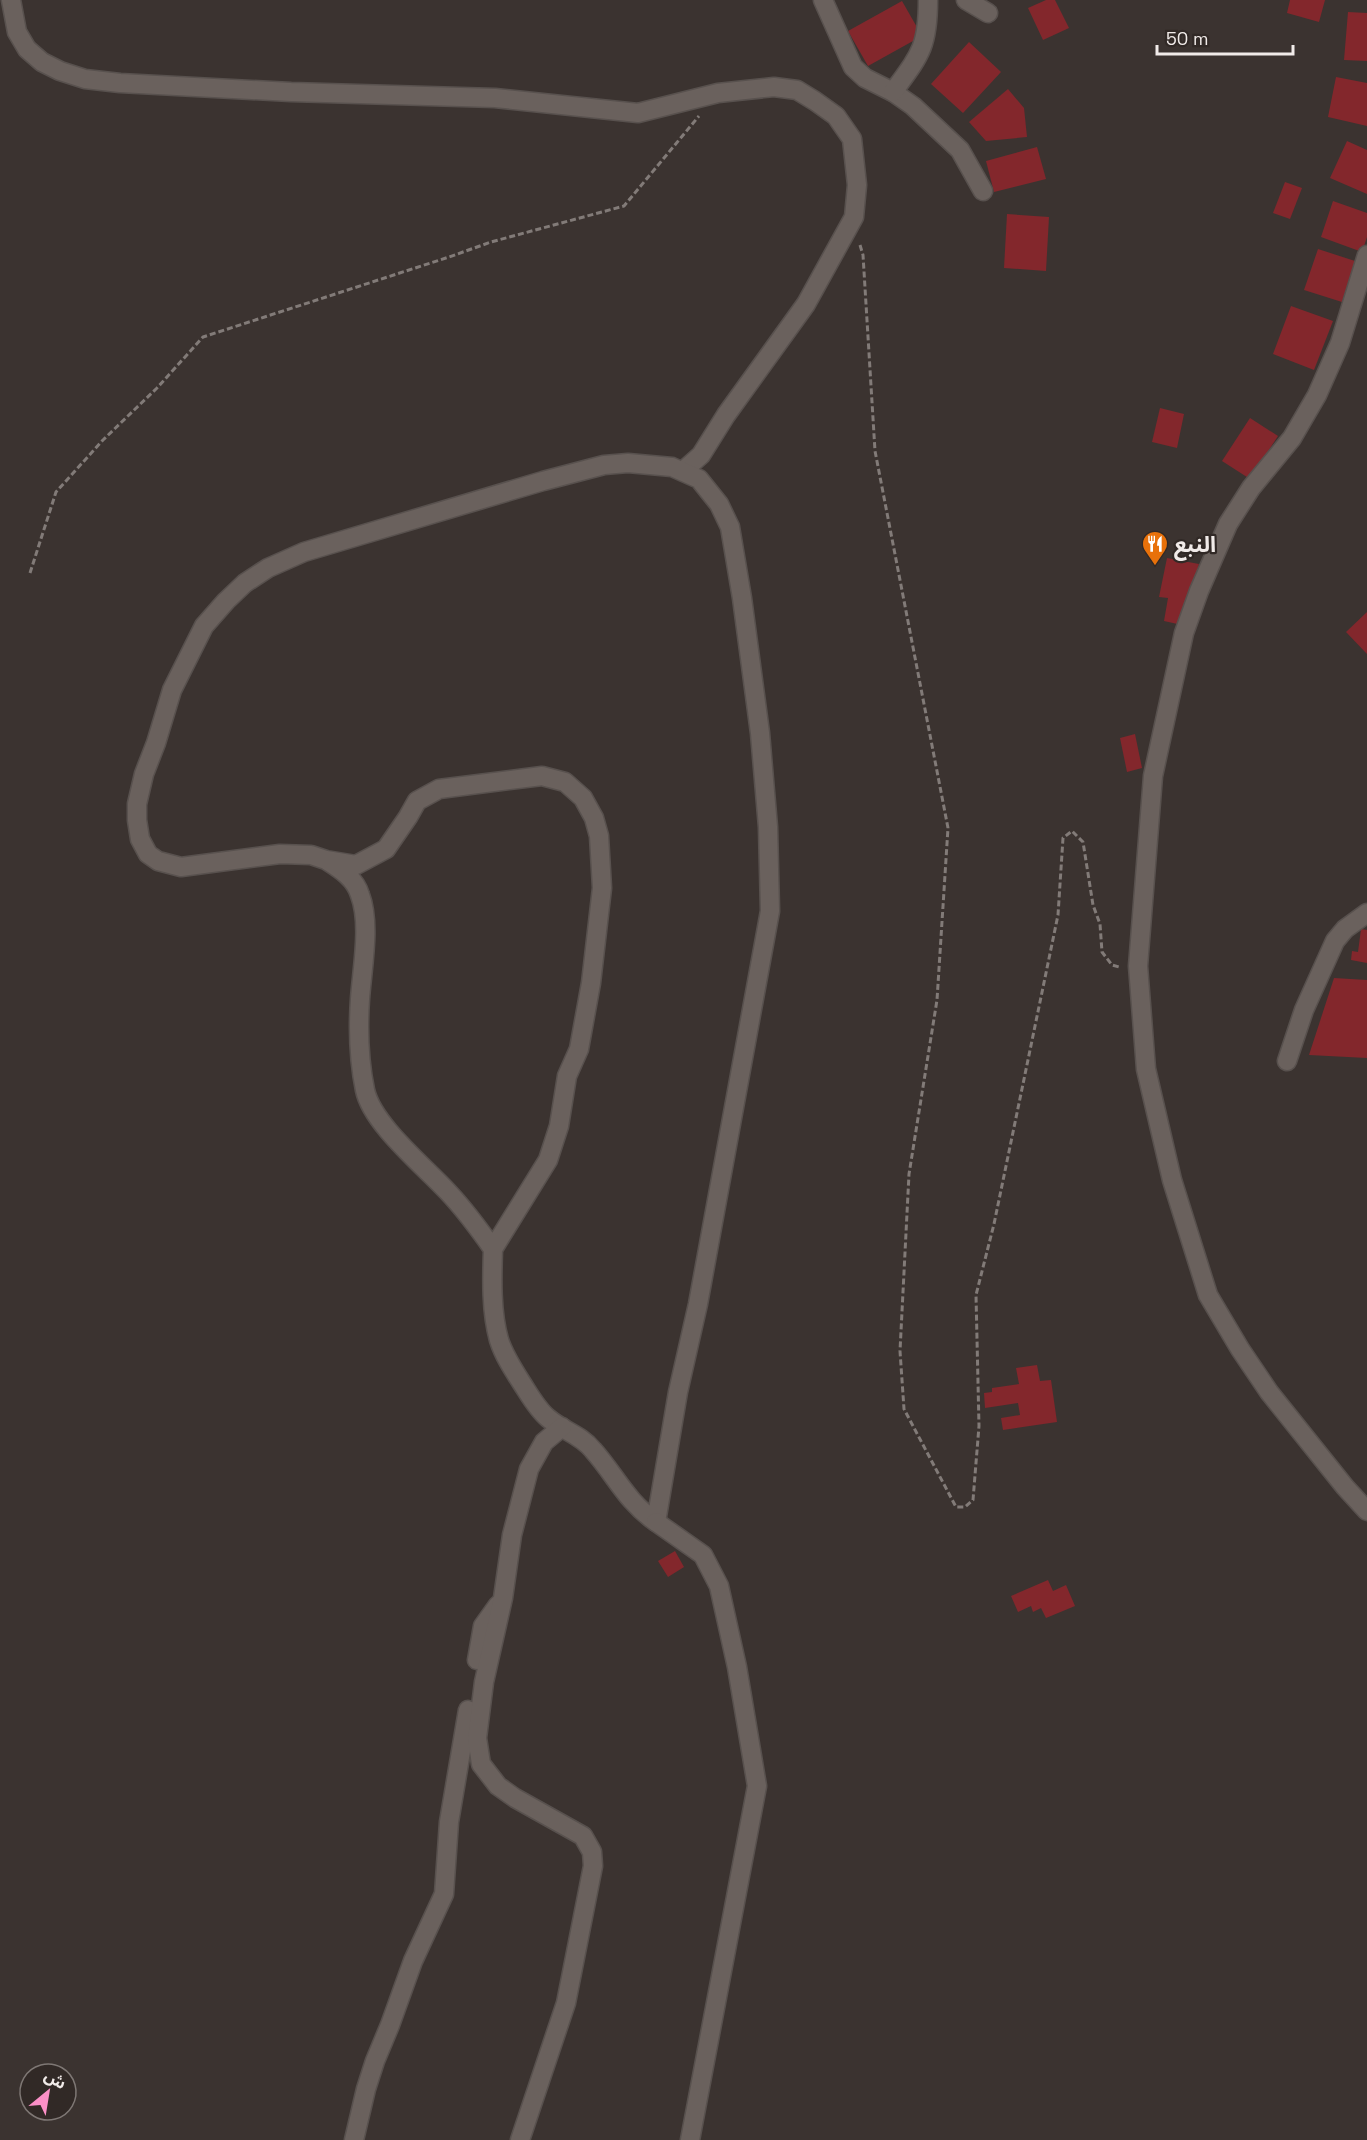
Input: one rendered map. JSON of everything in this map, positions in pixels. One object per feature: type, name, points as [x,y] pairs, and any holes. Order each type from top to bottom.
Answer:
[{"type":"street","points":[[11,0],[16,32],[27,49],[42,62],[60,71],[85,78],[120,83],[291,92],[495,98],[638,113],[718,93],[774,87],[797,90],[836,116],[852,139],[857,185],[854,217],[806,304],[726,415],[701,455],[683,471]]},
{"type":"street","points":[[823,0],[854,68],[865,78],[893,92],[913,106],[960,150],[983,191]]},
{"type":"street","points":[[893,92],[922,52],[927,34],[928,0]]},
{"type":"street","points":[[966,0],[988,13]]},
{"type":"street","points":[[1367,255],[1343,334],[1317,395],[1292,438],[1251,488],[1228,524],[1199,591],[1184,633],[1153,776],[1138,966],[1146,1069],[1172,1180],[1208,1295],[1269,1392],[1367,1511]]},
{"type":"street","points":[[656,1522],[678,1392],[698,1304],[770,910],[768,827],[760,733],[730,527],[719,504],[699,479],[683,471],[672,467],[643,464],[604,465],[304,552],[267,568],[226,601],[204,626],[172,690],[140,786],[137,820],[140,840],[148,854],[158,861],[181,867],[280,854],[311,855],[356,865],[386,849],[417,801],[440,789],[542,776],[565,782],[583,798],[594,818],[599,836],[602,888],[591,983],[579,1049],[567,1076],[560,1126],[551,1152],[493,1249],[494,1297],[500,1342],[508,1360],[534,1402],[548,1418],[578,1435],[593,1450],[619,1487],[642,1512],[656,1522],[703,1555],[719,1586],[737,1667],[757,1786],[690,2140]]},
{"type":"street","points":[[326,860],[349,877],[361,896],[364,937],[359,1022],[365,1091],[369,1102],[391,1134],[448,1192],[493,1249]]},
{"type":"street","points":[[1287,1060],[1304,1010],[1335,941],[1345,929],[1367,914]]},
{"type":"street","points":[[520,2140],[566,2002],[593,1866],[592,1852],[583,1836],[515,1798],[498,1785],[481,1764],[478,1754],[477,1723],[512,1535],[529,1469],[544,1442],[562,1427]]},
{"type":"street","points":[[354,2140],[375,2061],[413,1961],[444,1894],[449,1822],[483,1626],[502,1598]]},
{"type":"path","points":[[30,573],[56,492],[203,337],[449,258],[491,242],[624,206],[718,93]]},
{"type":"path","points":[[854,217],[863,255],[875,451],[948,828],[937,1000],[909,1174],[900,1351],[904,1409],[956,1507],[965,1507],[973,1500],[979,1426],[976,1295],[994,1224],[1058,915],[1063,838],[1072,831],[1083,842],[1093,905],[1100,924],[1102,952],[1112,965],[1124,968],[1138,966]]},
{"type":"building","points":[[1046,0],[1055,0],[1069,28],[1043,40],[1028,8]]},
{"type":"building","points":[[1290,0],[1325,0],[1319,22],[1287,13]]},
{"type":"building","points":[[902,1],[922,36],[868,66],[848,31]]},
{"type":"building","points":[[1348,12],[1367,13],[1367,61],[1344,60]]},
{"type":"building","points":[[969,42],[1001,72],[963,113],[931,84]]},
{"type":"building","points":[[1336,77],[1367,83],[1367,126],[1328,117]]},
{"type":"building","points":[[1008,89],[1024,108],[1027,137],[986,141],[969,122]]},
{"type":"building","points":[[1347,141],[1367,150],[1367,194],[1330,178]]},
{"type":"building","points":[[1037,147],[1046,179],[994,192],[986,161]]},
{"type":"building","points":[[1285,182],[1302,188],[1290,219],[1273,213]]},
{"type":"building","points":[[1333,201],[1367,213],[1367,237],[1362,252],[1321,237]]},
{"type":"building","points":[[1007,214],[1049,217],[1046,271],[1004,268]]},
{"type":"building","points":[[1318,249],[1355,261],[1342,302],[1304,290]]},
{"type":"building","points":[[1291,306],[1333,321],[1314,370],[1273,354]]},
{"type":"building","points":[[1160,408],[1184,414],[1177,448],[1152,442]]},
{"type":"building","points":[[1250,418],[1278,436],[1250,479],[1222,461]]},
{"type":"building","points":[[1167,558],[1199,564],[1182,625],[1164,621],[1168,598],[1159,597]]},
{"type":"building","points":[[1367,612],[1367,654],[1346,632]]},
{"type":"building","points":[[1135,734],[1142,768],[1127,772],[1120,738]]},
{"type":"building","points":[[1361,929],[1367,930],[1367,963],[1351,960],[1352,951],[1358,952]]},
{"type":"building","points":[[1334,978],[1367,980],[1367,1058],[1309,1055]]},
{"type":"building","points":[[1037,1365],[1040,1381],[1051,1380],[1057,1422],[1003,1430],[1001,1418],[1020,1415],[1018,1403],[985,1408],[984,1393],[992,1392],[992,1388],[1019,1384],[1016,1368]]},
{"type":"building","points":[[675,1551],[684,1567],[668,1577],[658,1561]]},
{"type":"building","points":[[1048,1580],[1053,1591],[1066,1585],[1075,1606],[1046,1618],[1041,1608],[1033,1612],[1031,1606],[1018,1612],[1011,1596]]},
{"type":"place","name":"النبع","points":[[1155,567]]}]
